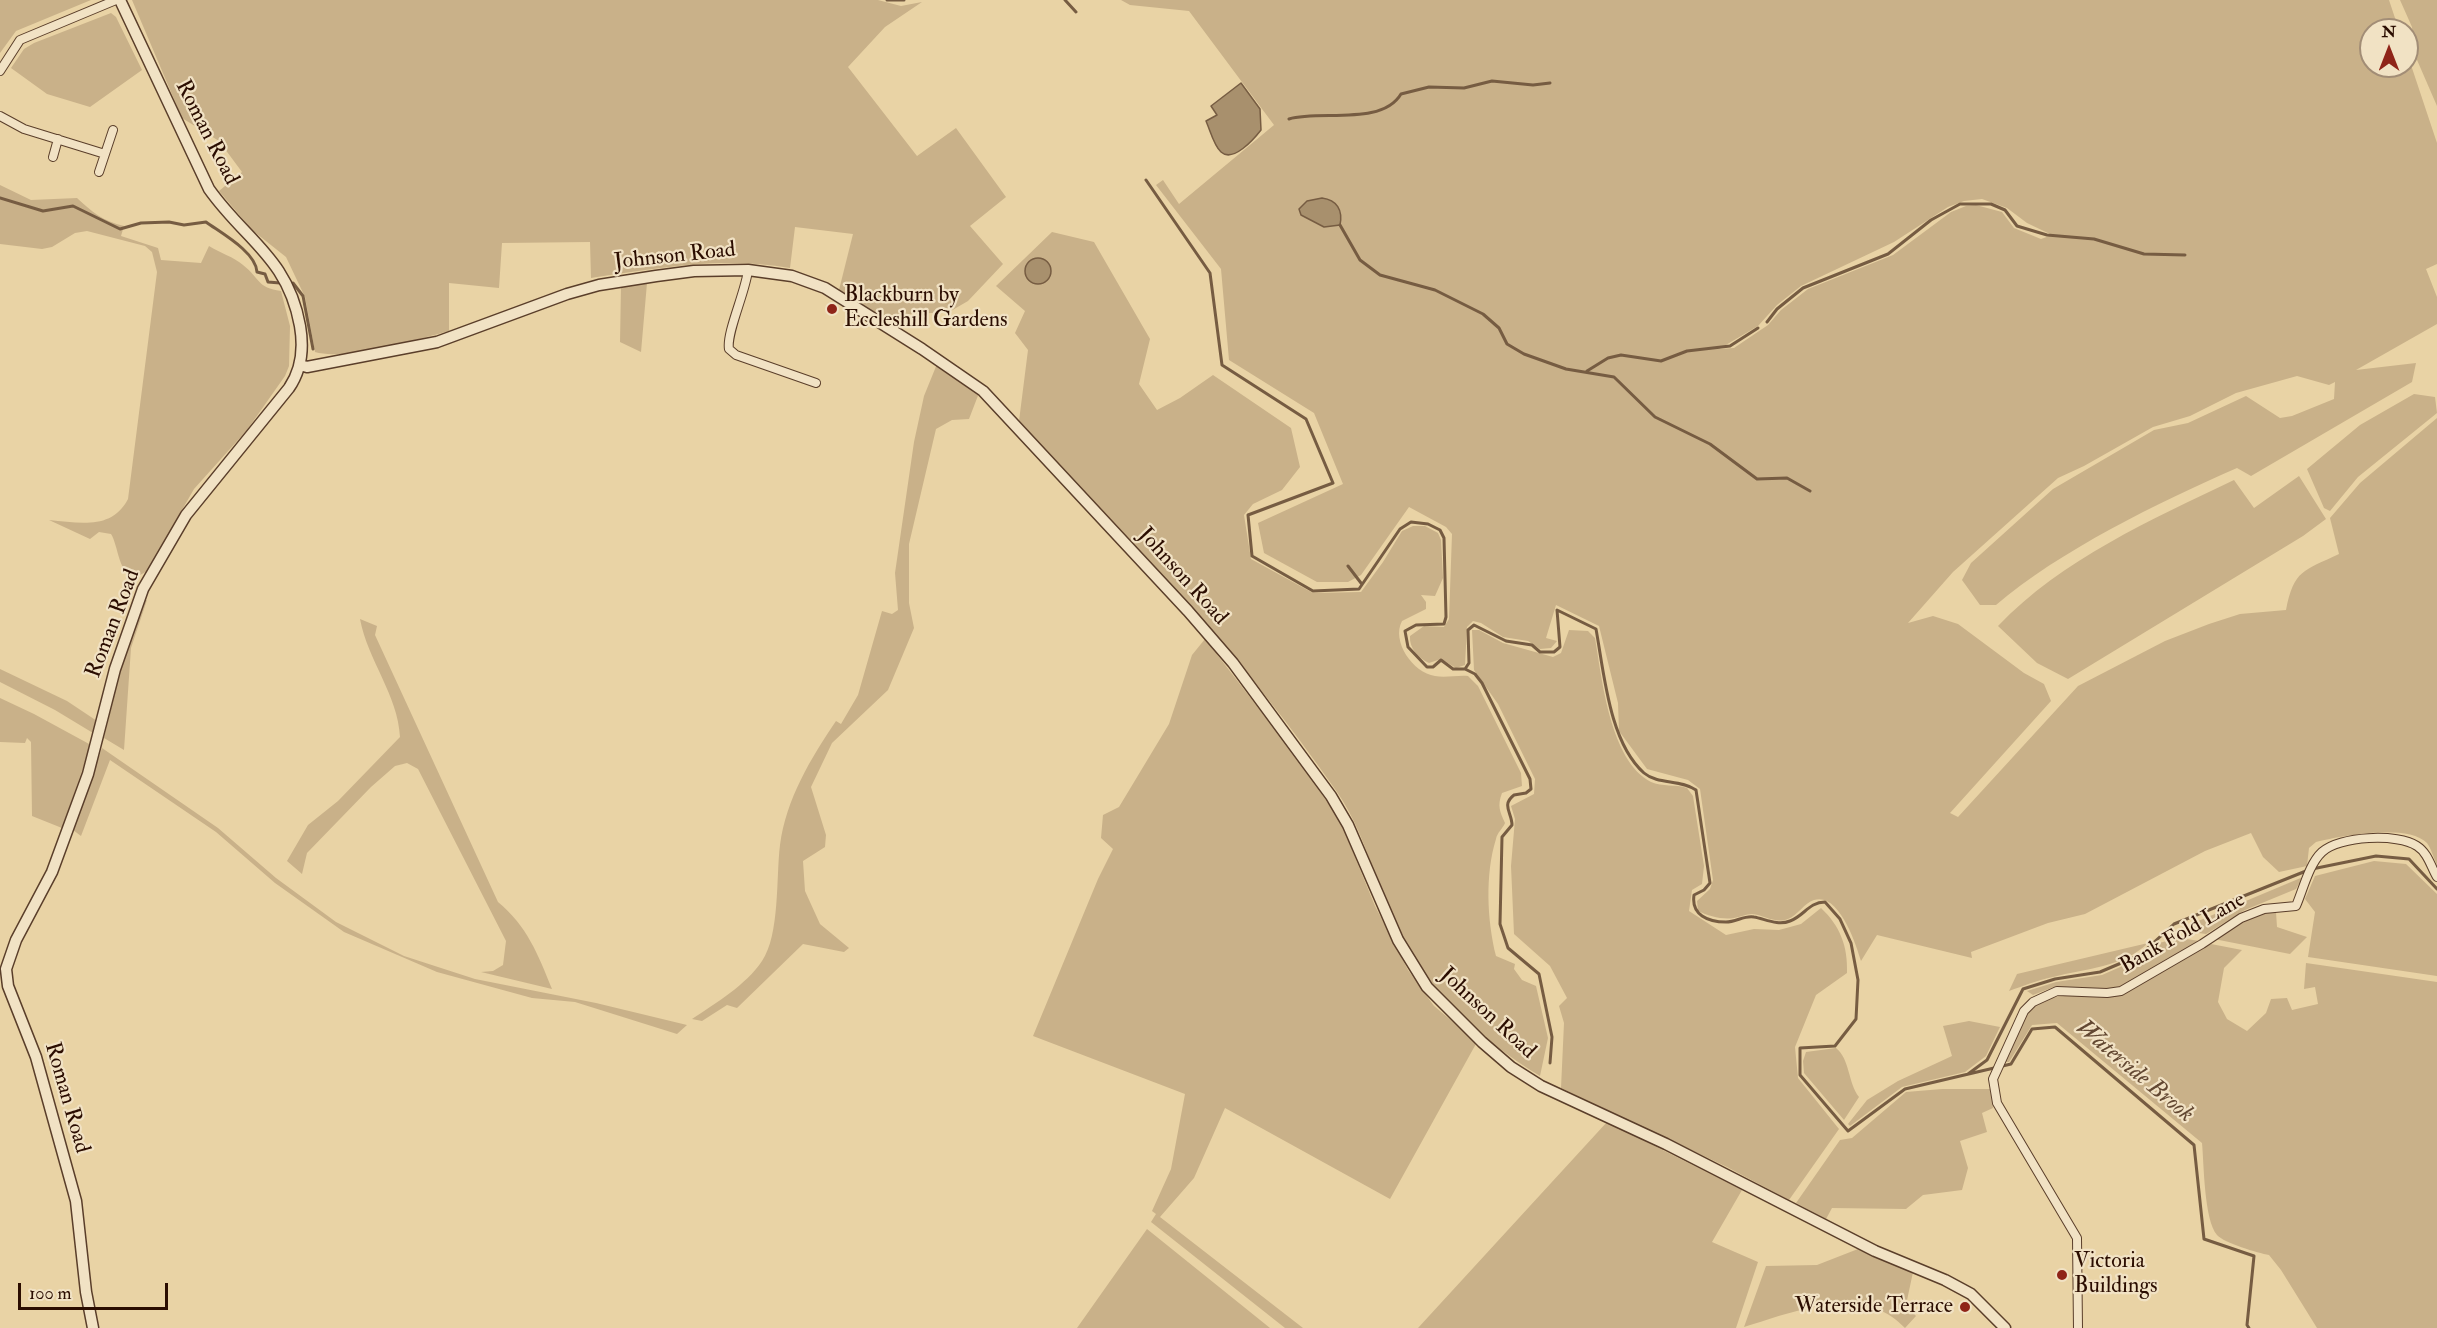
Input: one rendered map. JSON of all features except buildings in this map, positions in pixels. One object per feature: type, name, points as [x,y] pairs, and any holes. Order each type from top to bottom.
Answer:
[{"type":"street","points":[[0,70],[20,40],[118,0]]},
{"type":"street","name":"Roman Road","points":[[93,1328],[86,1292],[76,1201],[36,1057],[8,986],[6,969],[16,940],[52,872],[88,774],[115,669],[143,589],[186,514],[275,408],[296,378],[300,365],[301,332],[290,286],[277,266],[221,206],[209,189],[118,0]]},
{"type":"street","points":[[0,116],[24,129],[105,154]]},
{"type":"street","points":[[99,172],[112,130]]},
{"type":"street","points":[[53,157],[58,139]]},
{"type":"street","points":[[748,270],[745,292],[729,339],[729,349],[736,355],[816,383]]},
{"type":"street","name":"Johnson Road","points":[[300,365],[307,367],[437,342],[599,285],[694,271],[748,270],[792,276],[825,288],[983,391],[1188,611],[1233,663],[1331,796],[1348,825],[1398,940],[1422,980],[1440,1002],[1482,1042],[1511,1067],[1541,1086],[1665,1143],[1875,1251],[1945,1280],[1971,1294],[2005,1328]]},
{"type":"street","name":"Bank Fold Lane","points":[[2078,1328],[2077,1238],[1997,1103],[1993,1079],[2024,1011],[2033,1002],[2057,991],[2108,993],[2121,991],[2241,918],[2264,909],[2296,906],[2316,860],[2332,845],[2376,837],[2399,839],[2422,851],[2437,877]]},
{"type":"shaded area","points":[[0,0],[91,0],[16,31],[0,53]]},
{"type":"shaded area","points":[[132,0],[878,0],[901,6],[922,2],[885,27],[848,67],[917,156],[956,128],[1006,197],[970,226],[1003,264],[968,301],[949,312],[879,316],[839,290],[853,234],[795,227],[790,268],[715,263],[665,267],[591,278],[590,242],[502,243],[499,288],[449,283],[449,331],[401,344],[344,354],[315,352],[305,297],[286,257],[252,230],[219,191],[242,172],[219,141],[182,118]]},
{"type":"shaded area","points":[[1121,0],[2389,0],[2395,18],[2359,18],[2359,78],[2415,78],[2437,143],[2437,264],[2426,269],[2437,297],[2437,324],[2356,370],[2416,363],[2412,382],[2251,476],[2237,468],[2175,496],[2079,547],[2021,585],[1996,605],[1980,605],[1962,580],[1971,563],[2053,489],[2154,430],[2188,423],[2246,396],[2280,418],[2292,416],[2334,399],[2335,382],[2329,385],[2297,376],[2236,393],[2190,416],[2153,427],[2058,478],[1953,572],[1908,623],[1933,616],[1958,624],[2024,673],[2044,684],[2051,701],[1950,813],[1958,817],[2078,686],[2165,641],[2209,624],[2240,614],[2286,610],[2293,587],[2302,573],[2339,554],[2330,518],[2360,483],[2437,418],[2437,865],[2427,843],[2418,837],[2390,832],[2316,842],[2309,848],[2307,866],[2279,872],[2263,857],[2251,833],[2205,851],[2085,914],[2048,923],[1971,952],[1972,958],[1877,935],[1861,961],[1851,932],[1839,911],[1823,900],[1810,902],[1792,917],[1783,920],[1752,914],[1720,918],[1698,911],[1697,901],[1710,889],[1713,880],[1700,789],[1688,780],[1647,769],[1619,731],[1618,703],[1599,626],[1556,605],[1546,638],[1557,641],[1551,648],[1540,649],[1528,641],[1503,637],[1481,623],[1473,621],[1467,627],[1465,665],[1456,668],[1441,659],[1429,663],[1425,661],[1413,648],[1410,636],[1424,626],[1444,627],[1449,619],[1452,534],[1446,527],[1409,507],[1361,575],[1348,582],[1317,582],[1264,553],[1258,523],[1343,484],[1314,413],[1229,360],[1221,269],[1156,185],[1163,180],[1179,204],[1274,125],[1189,11],[1130,5]],"holes":[[[1982,199],[2007,208],[2027,223],[2052,235],[2041,239],[2014,228],[2002,212],[1976,205],[1951,212],[1893,255],[1808,289],[1781,310],[1768,325],[1734,348],[1719,349],[1758,326],[1777,305],[1801,286],[1894,242],[1948,207],[1964,201]]]},
{"type":"shaded area","points":[[2400,0],[2437,0],[2437,106],[2419,65],[2419,18],[2408,18]]},
{"type":"shaded area","points":[[111,13],[116,17],[142,70],[90,107],[47,94],[11,68],[24,49],[34,43]]},
{"type":"shaded area","points":[[1241,83],[1260,109],[1261,130],[1243,149],[1226,155],[1216,146],[1206,121],[1217,115],[1211,106]]},
{"type":"shaded area","points":[[0,185],[31,200],[77,198],[98,215],[124,226],[121,236],[158,248],[161,260],[201,263],[209,246],[239,262],[267,288],[281,291],[290,326],[289,366],[285,376],[247,430],[194,489],[147,571],[138,576],[131,576],[126,572],[111,534],[99,532],[90,539],[49,520],[83,523],[104,520],[121,509],[128,499],[157,272],[152,252],[145,246],[87,231],[75,233],[52,247],[42,249],[0,244]]},
{"type":"shaded area","points":[[1322,198],[1335,203],[1340,210],[1340,225],[1324,227],[1301,215],[1299,209],[1307,201]]},
{"type":"shaded area","points":[[1052,232],[1094,242],[1150,339],[1139,384],[1157,410],[1180,398],[1213,375],[1291,428],[1300,467],[1282,490],[1253,504],[1244,515],[1251,559],[1313,593],[1361,592],[1402,531],[1413,526],[1425,526],[1438,533],[1441,540],[1443,578],[1435,596],[1421,595],[1426,602],[1426,609],[1402,621],[1399,638],[1412,663],[1427,674],[1443,677],[1468,676],[1478,686],[1521,773],[1522,786],[1502,793],[1500,798],[1500,809],[1505,823],[1492,853],[1488,897],[1496,956],[1515,964],[1514,969],[1522,980],[1536,986],[1548,1038],[1540,1076],[1480,1033],[1462,1017],[1430,981],[1394,922],[1348,809],[1301,742],[1185,600],[1019,421],[1028,350],[1015,333],[1025,311],[996,286]]},
{"type":"shaded area","points":[[1038,258],[1047,262],[1051,271],[1047,280],[1038,284],[1029,280],[1025,271],[1029,262]]},
{"type":"shaded area","points":[[647,283],[641,352],[620,342],[621,286]]},
{"type":"shaded area","points":[[937,364],[979,393],[969,419],[952,420],[936,429],[909,544],[909,603],[914,628],[888,690],[832,743],[811,787],[826,835],[825,847],[803,861],[805,891],[820,924],[849,948],[844,952],[803,944],[737,1008],[727,1005],[702,1021],[692,1019],[748,978],[768,950],[775,921],[780,845],[794,795],[827,735],[836,721],[841,724],[858,695],[882,611],[892,614],[898,610],[895,573],[914,442],[924,396]]},
{"type":"shaded area","points":[[2414,394],[2435,397],[2437,413],[2358,477],[2330,511],[2324,508],[2307,469],[2360,425]]},
{"type":"shaded area","points":[[2299,476],[2326,519],[2303,536],[2068,679],[2037,663],[1998,626],[2023,602],[2079,561],[2171,510],[2234,480],[2254,508]]},
{"type":"shaded area","points":[[147,600],[131,648],[124,750],[104,738],[124,655],[142,601]]},
{"type":"shaded area","points":[[360,619],[377,626],[375,635],[498,902],[524,931],[552,989],[481,972],[493,971],[503,965],[506,941],[418,769],[407,763],[395,766],[371,787],[307,853],[302,874],[287,861],[308,825],[338,801],[400,737],[389,692],[369,649]]},
{"type":"shaded area","points":[[1472,630],[1479,630],[1503,643],[1553,657],[1561,653],[1569,630],[1588,631],[1595,638],[1610,718],[1626,756],[1637,771],[1651,782],[1687,788],[1693,796],[1704,866],[1702,884],[1692,890],[1689,911],[1726,935],[1754,929],[1779,930],[1801,924],[1821,908],[1838,929],[1846,954],[1847,973],[1816,995],[1795,1047],[1798,1078],[1839,1129],[1789,1200],[1727,1167],[1561,1088],[1564,1023],[1559,1006],[1567,998],[1550,966],[1514,934],[1511,866],[1515,819],[1511,806],[1534,794],[1535,779],[1498,704],[1474,670]]},
{"type":"shaded area","points":[[1205,639],[1304,767],[1341,823],[1375,906],[1408,970],[1434,1006],[1477,1042],[1390,1199],[1225,1108],[1194,1178],[1160,1217],[1303,1328],[1285,1328],[1151,1222],[1156,1214],[1152,1211],[1171,1169],[1185,1094],[1033,1036],[1098,879],[1113,849],[1101,838],[1103,815],[1119,807],[1169,724],[1192,655]]},
{"type":"shaded area","points":[[0,669],[67,701],[97,721],[93,733],[55,710],[0,682]]},
{"type":"shaded area","points":[[0,698],[91,745],[62,828],[32,816],[31,742],[27,738],[25,743],[0,742]]},
{"type":"shaded area","points":[[102,748],[218,828],[276,878],[336,922],[404,956],[475,979],[596,1003],[687,1025],[677,1034],[575,1002],[532,998],[437,972],[344,932],[275,883],[216,832],[110,760],[81,836],[73,830]]},
{"type":"shaded area","points":[[2374,861],[2406,864],[2437,894],[2437,976],[2308,957],[2315,912],[2305,899],[2315,876]]},
{"type":"shaded area","points":[[2303,877],[2296,889],[2245,910],[2206,934],[2172,932]]},
{"type":"shaded area","points":[[2266,912],[2276,912],[2277,927],[2307,937],[2290,954],[2214,939],[2240,921]]},
{"type":"shaded area","points":[[2179,938],[2200,941],[2121,986],[2097,990],[2054,987],[2033,995],[2027,991],[2056,982],[2102,975],[2143,957],[2159,943]]},
{"type":"shaded area","points":[[2148,943],[2127,958],[2009,991],[2017,974]]},
{"type":"shaded area","points":[[2211,944],[2242,950],[2224,968],[2218,1002],[2227,1019],[2247,1031],[2266,1013],[2271,999],[2287,998],[2292,1010],[2318,1004],[2315,987],[2304,989],[2306,963],[2437,982],[2437,1328],[2317,1328],[2269,1255],[2234,1244],[2217,1235],[2209,1217],[2207,1205],[2202,1143],[2057,1023],[2032,1025],[2009,1062],[2003,1062],[2026,1016],[2044,1001],[2056,997],[2121,994]]},
{"type":"shaded area","points":[[1969,1021],[2000,1027],[1986,1056],[1965,1072],[1902,1087],[1850,1126],[1848,1124],[1867,1100],[1898,1081],[1952,1056],[1943,1026]]},
{"type":"shaded area","points":[[1836,1048],[1844,1058],[1859,1097],[1844,1120],[1804,1073],[1803,1061],[1806,1052]]},
{"type":"shaded area","points":[[1990,1089],[1993,1108],[1982,1113],[1987,1132],[1960,1141],[1968,1168],[1962,1190],[1923,1195],[1906,1209],[1832,1208],[1826,1219],[1796,1203],[1840,1140],[1852,1138],[1906,1092]]},
{"type":"shaded area","points":[[1607,1122],[1742,1190],[1712,1242],[1758,1262],[1736,1328],[1418,1328]]},
{"type":"shaded area","points":[[1147,1229],[1270,1328],[1077,1328]]},
{"type":"shaded area","points":[[1858,1249],[1913,1272],[1906,1305],[1916,1316],[1905,1328],[1888,1314],[1869,1307],[1849,1304],[1805,1309],[1744,1327],[1766,1266],[1817,1265]]},
{"type":"waterway","points":[[887,0],[904,0]]},
{"type":"waterway","points":[[1065,0],[1076,12]]},
{"type":"waterway","points":[[1289,119],[1366,114],[1392,104],[1401,94],[1429,87],[1464,88],[1492,81],[1533,85],[1550,83]]},
{"type":"waterway","name":"Waterside Brook","points":[[1146,180],[1210,273],[1222,365],[1306,419],[1333,483],[1248,515],[1252,556],[1313,591],[1359,589],[1400,529],[1411,522],[1428,524],[1440,530],[1444,538],[1446,617],[1444,624],[1416,625],[1405,631],[1408,647],[1427,667],[1433,667],[1441,660],[1453,669],[1465,669],[1469,663],[1468,630],[1474,625],[1506,641],[1532,645],[1540,652],[1554,652],[1560,647],[1557,610],[1596,629],[1610,706],[1623,743],[1632,760],[1650,777],[1683,784],[1696,790],[1710,883],[1704,890],[1694,895],[1695,908],[1698,912],[1707,919],[1719,922],[1751,917],[1781,923],[1795,919],[1815,904],[1825,902],[1840,919],[1851,943],[1858,980],[1856,1019],[1835,1046],[1800,1048],[1800,1075],[1848,1131],[1905,1089],[2011,1064],[2032,1029],[2055,1027],[2194,1145],[2204,1239],[2254,1256],[2247,1325],[2249,1328]]},
{"type":"waterway","points":[[0,198],[43,211],[73,206],[120,229],[141,223],[169,222],[184,225],[206,222],[244,250],[251,257],[257,272],[265,274],[268,282],[280,283]]},
{"type":"waterway","points":[[1767,322],[1777,309],[1803,288],[1888,254],[1931,220],[1960,204],[1991,204],[2005,210],[2017,226],[2047,235],[2094,239],[2144,254],[2185,255]]},
{"type":"waterway","points":[[1340,225],[1360,260],[1380,275],[1435,290],[1483,314],[1499,328],[1507,344],[1524,354],[1566,369],[1614,377],[1655,417],[1710,444],[1757,479],[1787,478],[1810,491]]},
{"type":"waterway","points":[[293,283],[303,296],[313,349]]},
{"type":"waterway","points":[[1587,371],[1608,358],[1621,355],[1661,361],[1687,351],[1730,346],[1758,328]]},
{"type":"waterway","points":[[1348,566],[1361,583]]},
{"type":"waterway","points":[[1465,669],[1475,674],[1482,683],[1530,779],[1531,789],[1526,793],[1514,795],[1508,802],[1512,825],[1502,837],[1500,924],[1508,948],[1539,974],[1552,1037],[1550,1063]]},
{"type":"waterway","points":[[2312,869],[2376,856],[2409,859],[2437,889]]},
{"type":"waterway","points":[[1968,1074],[1987,1060],[2023,989],[2055,979],[2100,972],[2140,955],[2174,924],[2306,871]]},
{"type":"place","name":"Blackburn by Eccleshill Gardens","points":[[832,309]]},
{"type":"place","name":"Victoria Buildings","points":[[2062,1275]]},
{"type":"place","name":"Waterside Terrace","points":[[1965,1307]]}]
